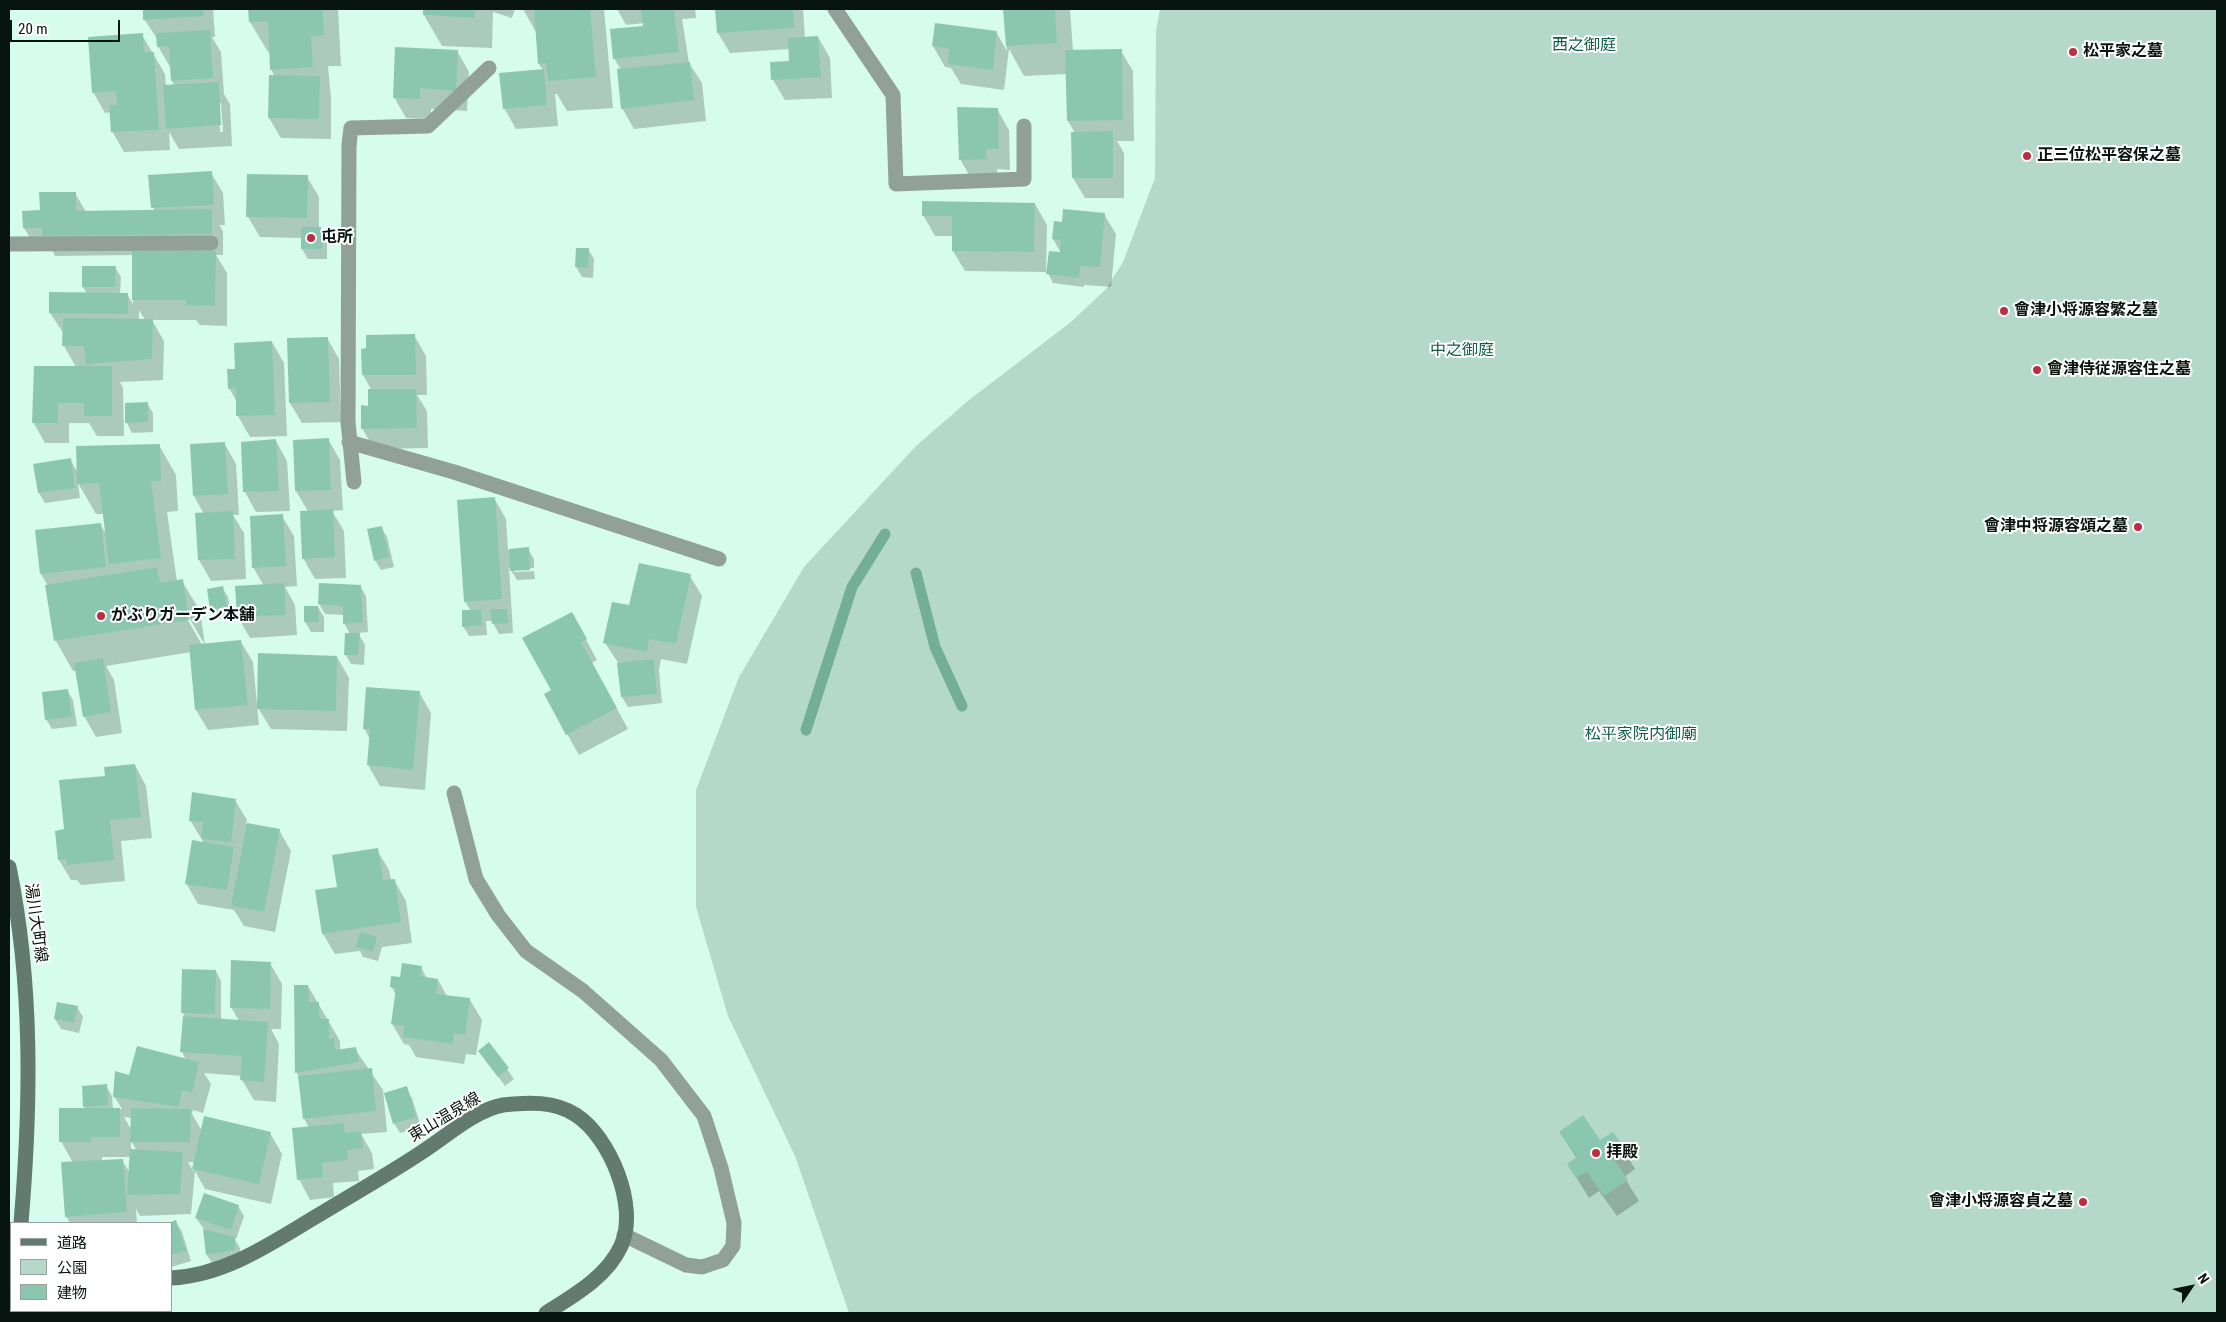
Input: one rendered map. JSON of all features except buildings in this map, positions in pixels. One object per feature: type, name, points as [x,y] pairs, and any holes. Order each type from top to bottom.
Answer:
[{"type":"main road","name":"湯川大町線","points":[[9,867],[20,923],[29,1061],[27,1154],[22,1222]]},
{"type":"main road","name":"東山温泉線","points":[[172,1278],[193,1277],[244,1260],[406,1162],[477,1116],[501,1106],[534,1103],[554,1105],[576,1114],[596,1131],[619,1176],[625,1198],[624,1235],[621,1246],[604,1270],[586,1287],[546,1313]]},
{"type":"street","points":[[835,9],[893,95],[896,184],[1024,179],[1024,126]]},
{"type":"street","points":[[354,482],[349,442],[349,145],[351,128],[428,126],[489,68]]},
{"type":"street","points":[[9,244],[211,243]]},
{"type":"street","points":[[349,442],[463,475],[719,559]]},
{"type":"street","points":[[454,793],[476,878],[498,915],[526,951],[583,991],[661,1060],[704,1116],[721,1168],[734,1223],[733,1246],[723,1260],[702,1267],[686,1265],[624,1235]]},
{"type":"green space","name":"松平家院内御廟","points":[[1160,9],[2217,9],[2217,1313],[849,1313],[795,1156],[728,1016],[696,907],[696,790],[739,677],[804,567],[916,446],[969,400],[1071,322],[1106,289],[1123,262],[1155,178],[1156,31]]},
{"type":"waterway","points":[[806,730],[852,587],[885,534]]},
{"type":"waterway","points":[[916,573],[935,647],[962,706]]},
{"type":"place","name":"松平家之墓","points":[[2073,52]]},
{"type":"place","name":"正三位松平容保之墓","points":[[2027,156]]},
{"type":"place","name":"屯所","points":[[311,238]]},
{"type":"place","name":"會津小将源容繁之墓","points":[[2004,311]]},
{"type":"place","name":"會津侍従源容住之墓","points":[[2037,370]]},
{"type":"place","name":"會津中将源容頌之墓","points":[[2138,527]]},
{"type":"place","name":"がぶりガーデン本舗","points":[[101,616]]},
{"type":"place","name":"拝殿","points":[[1596,1153]]},
{"type":"place","name":"會津小将源容貞之墓","points":[[2083,1202]]},
{"type":"park label","name":"西之御庭","points":[[1584,46]]},
{"type":"park label","name":"中之御庭","points":[[1462,351]]}]
